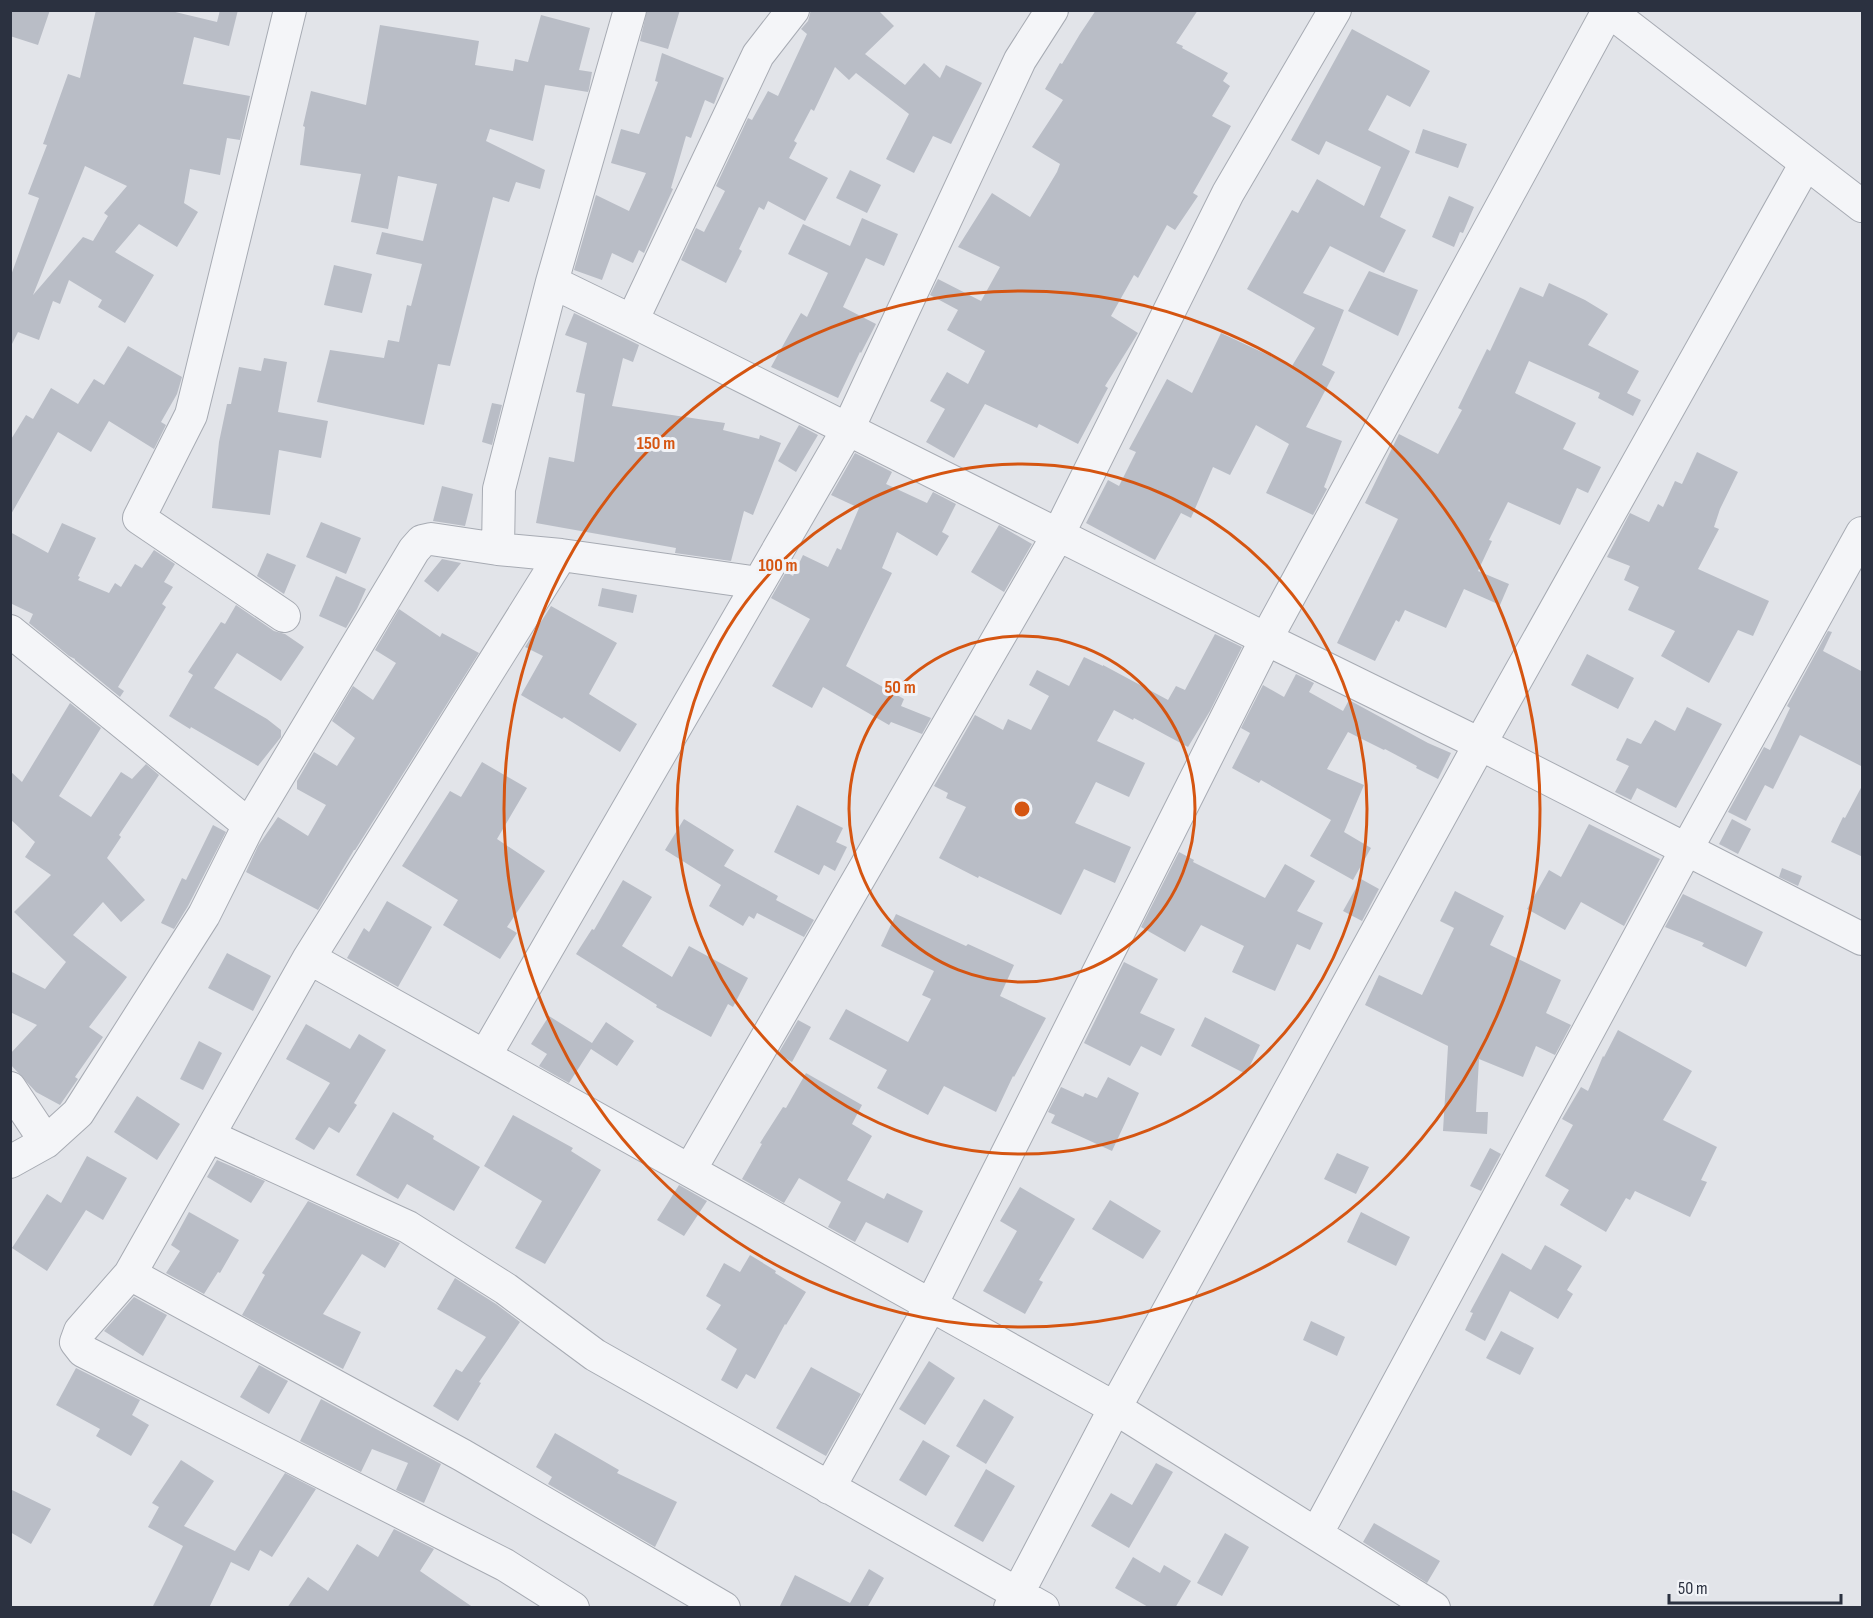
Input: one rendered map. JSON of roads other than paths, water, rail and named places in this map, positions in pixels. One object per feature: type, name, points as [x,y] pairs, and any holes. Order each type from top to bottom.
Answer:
[{"type":"street","points":[[284,616],[140,518],[191,415],[290,10]]},
{"type":"street","points":[[498,549],[499,489],[552,282],[630,10]]},
{"type":"street","points":[[632,321],[758,55],[793,10]]},
{"type":"street","points":[[485,1056],[848,429],[1020,60],[1052,10]]},
{"type":"street","points":[[690,1170],[1058,535],[1228,193],[1335,10]]},
{"type":"street","points":[[829,1488],[931,1305],[1266,639],[1608,11],[1863,206]]},
{"type":"street","points":[[209,1136],[408,1227],[506,1289],[595,1355],[829,1488],[1023,1603],[1115,1408],[1480,744],[1806,163]]},
{"type":"street","points":[[552,282],[1480,744],[1863,939]]},
{"type":"street","points":[[1317,1533],[1686,850],[1863,533]]},
{"type":"street","points":[[10,1162],[46,1142],[78,1113],[204,915],[249,825],[414,550],[422,541],[431,539],[561,555],[759,583]]},
{"type":"street","points":[[561,555],[309,958],[130,1274],[80,1331],[76,1342],[83,1351],[505,1565],[573,1608]]},
{"type":"street","points":[[10,631],[249,825]]},
{"type":"street","points":[[309,958],[1115,1408],[1434,1608]]},
{"type":"street","points":[[10,1088],[46,1142]]},
{"type":"street","points":[[130,1274],[462,1455],[724,1608]]}]
